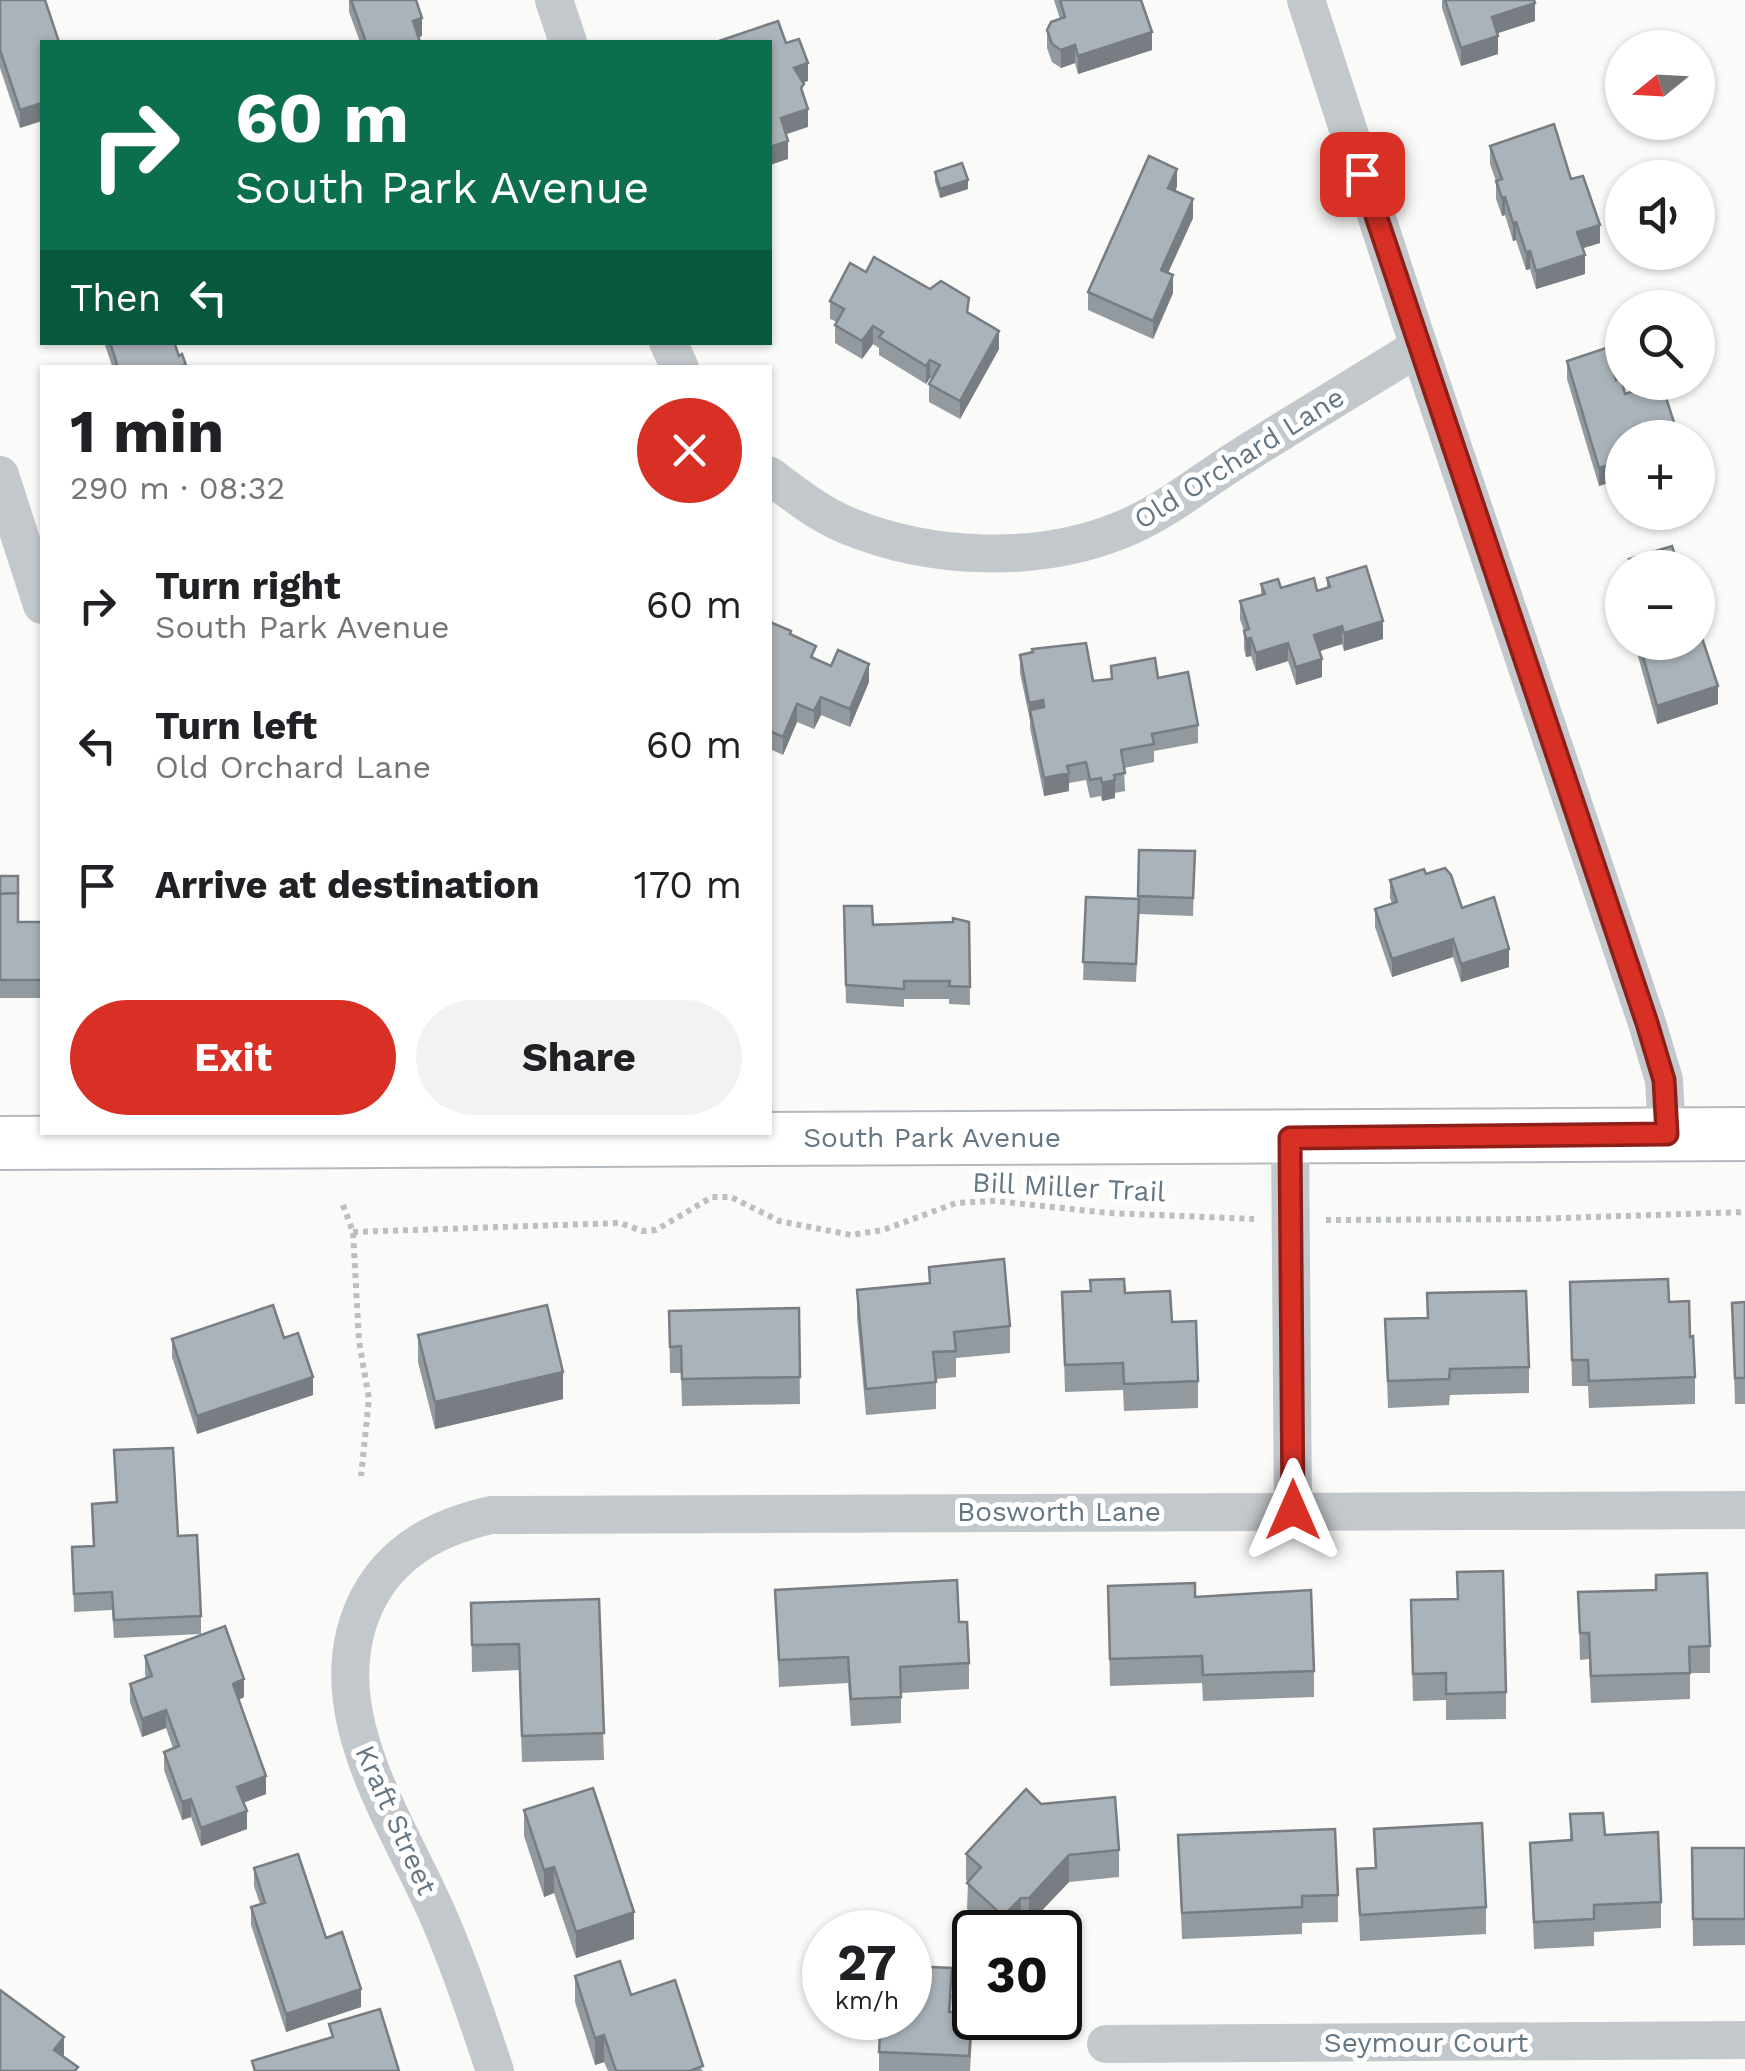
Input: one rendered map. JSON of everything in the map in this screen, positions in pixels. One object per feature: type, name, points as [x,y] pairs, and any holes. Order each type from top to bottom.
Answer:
[{"type":"main road","name":"South Park Avenue","points":[[0,1143],[208,1138],[1745,1134]]},
{"type":"street","points":[[554,0],[567,40]]},
{"type":"street","points":[[1306,0],[1647,1023],[1664,1080],[1667,1134]]},
{"type":"street","name":"Old Orchard Lane","points":[[772,478],[846,524],[912,544],[994,554],[1082,542],[1154,515],[1419,347]]},
{"type":"street","points":[[0,475],[40,600]]},
{"type":"street","points":[[1290,1138],[1293,1510]]},
{"type":"street","name":"Bosworth Lane","points":[[388,1568],[434,1533],[491,1515],[1745,1510]]},
{"type":"street","name":"Kraft Street","points":[[388,1568],[358,1619],[348,1660],[348,1694],[385,1804],[446,1934],[495,2071]]},
{"type":"street","name":"Seymour Court","points":[[1106,2044],[1745,2040]]},
{"type":"path","name":"Bill Miller Trail","points":[[353,1232],[620,1222],[642,1230],[656,1230],[712,1197],[731,1197],[780,1221],[852,1234],[883,1230],[956,1203],[996,1201],[1109,1213],[1291,1220],[1534,1219],[1745,1212]]},
{"type":"path","points":[[343,1205],[353,1232],[360,1341],[369,1399],[361,1476]]},
{"type":"building","points":[[0,0],[45,0],[58,40],[40,40],[40,104],[20,110],[0,50]]},
{"type":"building","points":[[351,0],[416,0],[422,18],[413,21],[419,40],[365,40]]},
{"type":"building","points":[[1060,0],[1141,0],[1152,32],[1078,56],[1075,45],[1061,50],[1052,44],[1047,30],[1051,22],[1065,17]]},
{"type":"building","points":[[1445,0],[1535,3],[1492,17],[1498,36],[1461,48]]},
{"type":"building","points":[[778,21],[786,43],[799,39],[808,63],[794,68],[804,84],[801,88],[808,109],[781,118],[788,141],[772,146],[772,40],[722,40]]},
{"type":"building","points":[[1554,124],[1571,179],[1583,176],[1600,225],[1577,232],[1585,255],[1536,271],[1505,197],[1502,198],[1496,181],[1502,179],[1490,146]]},
{"type":"building","points":[[1149,156],[1177,169],[1168,188],[1193,199],[1161,270],[1173,275],[1153,321],[1088,292]]},
{"type":"building","points":[[962,163],[968,180],[940,189],[935,172]]},
{"type":"building","points":[[874,257],[930,289],[941,281],[969,298],[967,312],[999,331],[960,401],[929,384],[940,365],[930,360],[926,366],[879,337],[883,332],[873,326],[862,341],[835,325],[844,309],[830,301],[850,263],[866,272]]},
{"type":"building","points":[[111,345],[175,345],[186,365],[116,365]]},
{"type":"building","points":[[1605,348],[1605,400],[1667,400],[1673,420],[1605,420],[1605,466],[1599,468],[1567,361]]},
{"type":"building","points":[[1366,566],[1383,621],[1344,633],[1342,626],[1314,635],[1322,659],[1296,667],[1288,643],[1256,653],[1251,638],[1246,639],[1244,631],[1249,629],[1240,601],[1265,594],[1261,584],[1278,579],[1281,588],[1314,578],[1317,591],[1330,587],[1327,578]]},
{"type":"building","points":[[772,623],[816,646],[811,657],[831,666],[838,650],[869,664],[850,709],[821,697],[814,711],[797,704],[783,737],[772,732]]},
{"type":"building","points":[[1086,643],[1093,681],[1112,679],[1111,666],[1155,658],[1158,678],[1188,672],[1198,725],[1152,734],[1154,744],[1121,750],[1125,773],[1114,775],[1115,780],[1090,780],[1086,762],[1067,766],[1069,773],[1044,778],[1030,710],[1044,707],[1043,700],[1029,703],[1020,655],[1033,652],[1032,649]]},
{"type":"building","points":[[1644,660],[1709,660],[1718,686],[1657,706]]},
{"type":"building","points":[[1139,850],[1195,851],[1193,898],[1138,896]]},
{"type":"building","points":[[1445,868],[1462,908],[1494,897],[1509,949],[1461,964],[1453,939],[1392,959],[1375,909],[1397,902],[1390,880],[1424,869],[1426,874]]},
{"type":"building","points":[[0,876],[18,876],[18,893],[0,894]]},
{"type":"building","points":[[18,893],[18,922],[40,922],[40,980],[0,980],[0,894]]},
{"type":"building","points":[[1086,897],[1139,899],[1136,964],[1083,962]]},
{"type":"building","points":[[844,906],[872,906],[873,925],[953,922],[953,918],[969,922],[970,987],[949,986],[950,981],[904,981],[904,989],[846,985]]},
{"type":"building","points":[[1004,1259],[1010,1326],[954,1332],[956,1351],[933,1352],[936,1382],[866,1389],[857,1290],[930,1283],[929,1267]]},
{"type":"building","points":[[1124,1279],[1125,1293],[1170,1291],[1172,1322],[1196,1321],[1198,1381],[1124,1384],[1123,1363],[1065,1365],[1062,1292],[1091,1291],[1090,1280]]},
{"type":"building","points":[[1668,1279],[1669,1302],[1689,1301],[1695,1377],[1589,1381],[1588,1360],[1572,1360],[1570,1282]]},
{"type":"building","points":[[1526,1291],[1529,1367],[1450,1369],[1449,1379],[1388,1381],[1385,1319],[1428,1318],[1427,1293]]},
{"type":"building","points":[[1745,1302],[1745,1378],[1735,1378],[1732,1303]]},
{"type":"building","points":[[273,1305],[284,1338],[298,1333],[313,1377],[197,1416],[172,1339]]},
{"type":"building","points":[[547,1305],[563,1372],[435,1402],[418,1335]]},
{"type":"building","points":[[799,1308],[800,1377],[682,1379],[681,1346],[670,1347],[669,1311]]},
{"type":"building","points":[[173,1448],[178,1536],[197,1535],[201,1616],[114,1620],[112,1592],[74,1594],[72,1547],[94,1546],[92,1504],[117,1502],[114,1450]]},
{"type":"building","points":[[1503,1571],[1506,1692],[1446,1694],[1446,1673],[1413,1674],[1411,1600],[1458,1599],[1457,1572]]},
{"type":"building","points":[[1707,1573],[1710,1646],[1689,1647],[1690,1673],[1591,1676],[1589,1633],[1580,1633],[1578,1592],[1656,1590],[1656,1575]]},
{"type":"building","points":[[957,1580],[959,1622],[967,1622],[969,1663],[900,1667],[901,1697],[851,1699],[848,1657],[779,1660],[775,1590]]},
{"type":"building","points":[[1195,1583],[1195,1597],[1311,1590],[1314,1671],[1203,1675],[1202,1656],[1110,1659],[1108,1586]]},
{"type":"building","points":[[599,1599],[604,1733],[522,1736],[519,1644],[472,1645],[471,1603]]},
{"type":"building","points":[[225,1626],[244,1679],[233,1684],[266,1776],[237,1787],[247,1811],[201,1828],[191,1799],[182,1802],[164,1752],[179,1746],[166,1710],[142,1719],[130,1684],[152,1676],[145,1656]]},
{"type":"building","points":[[593,1788],[634,1912],[576,1932],[554,1867],[544,1870],[524,1810]]},
{"type":"building","points":[[1026,1789],[1041,1804],[1115,1797],[1119,1850],[1069,1855],[1029,1898],[1021,1898],[1009,1910],[996,1910],[967,1883],[981,1867],[966,1854]]},
{"type":"building","points":[[1603,1813],[1605,1835],[1658,1832],[1661,1902],[1594,1905],[1594,1919],[1534,1922],[1530,1843],[1572,1840],[1570,1814]]},
{"type":"building","points":[[1482,1823],[1486,1907],[1360,1915],[1357,1869],[1376,1868],[1374,1829]]},
{"type":"building","points":[[1335,1829],[1338,1895],[1302,1896],[1302,1907],[1182,1913],[1178,1835]]},
{"type":"building","points":[[1692,1848],[1745,1848],[1745,1919],[1693,1919]]},
{"type":"building","points":[[298,1854],[326,1938],[342,1932],[361,1989],[286,2014],[251,1907],[265,1903],[254,1868]]},
{"type":"building","points":[[620,1961],[631,1995],[675,1980],[703,2066],[690,2071],[616,2071],[604,2035],[595,2038],[575,1976]]},
{"type":"building","points":[[932,1967],[952,1968],[952,2040],[970,2040],[969,2056],[879,2052],[880,2040],[932,2040]]},
{"type":"building","points":[[0,1990],[64,2037],[54,2050],[78,2067],[75,2071],[0,2071]]},
{"type":"building","points":[[380,2009],[399,2071],[255,2071],[252,2061],[333,2037],[329,2024]]},
{"type":"route","points":[[1293,1510],[1290,1138],[1667,1134],[1664,1080],[1647,1023],[1362,174]]}]
